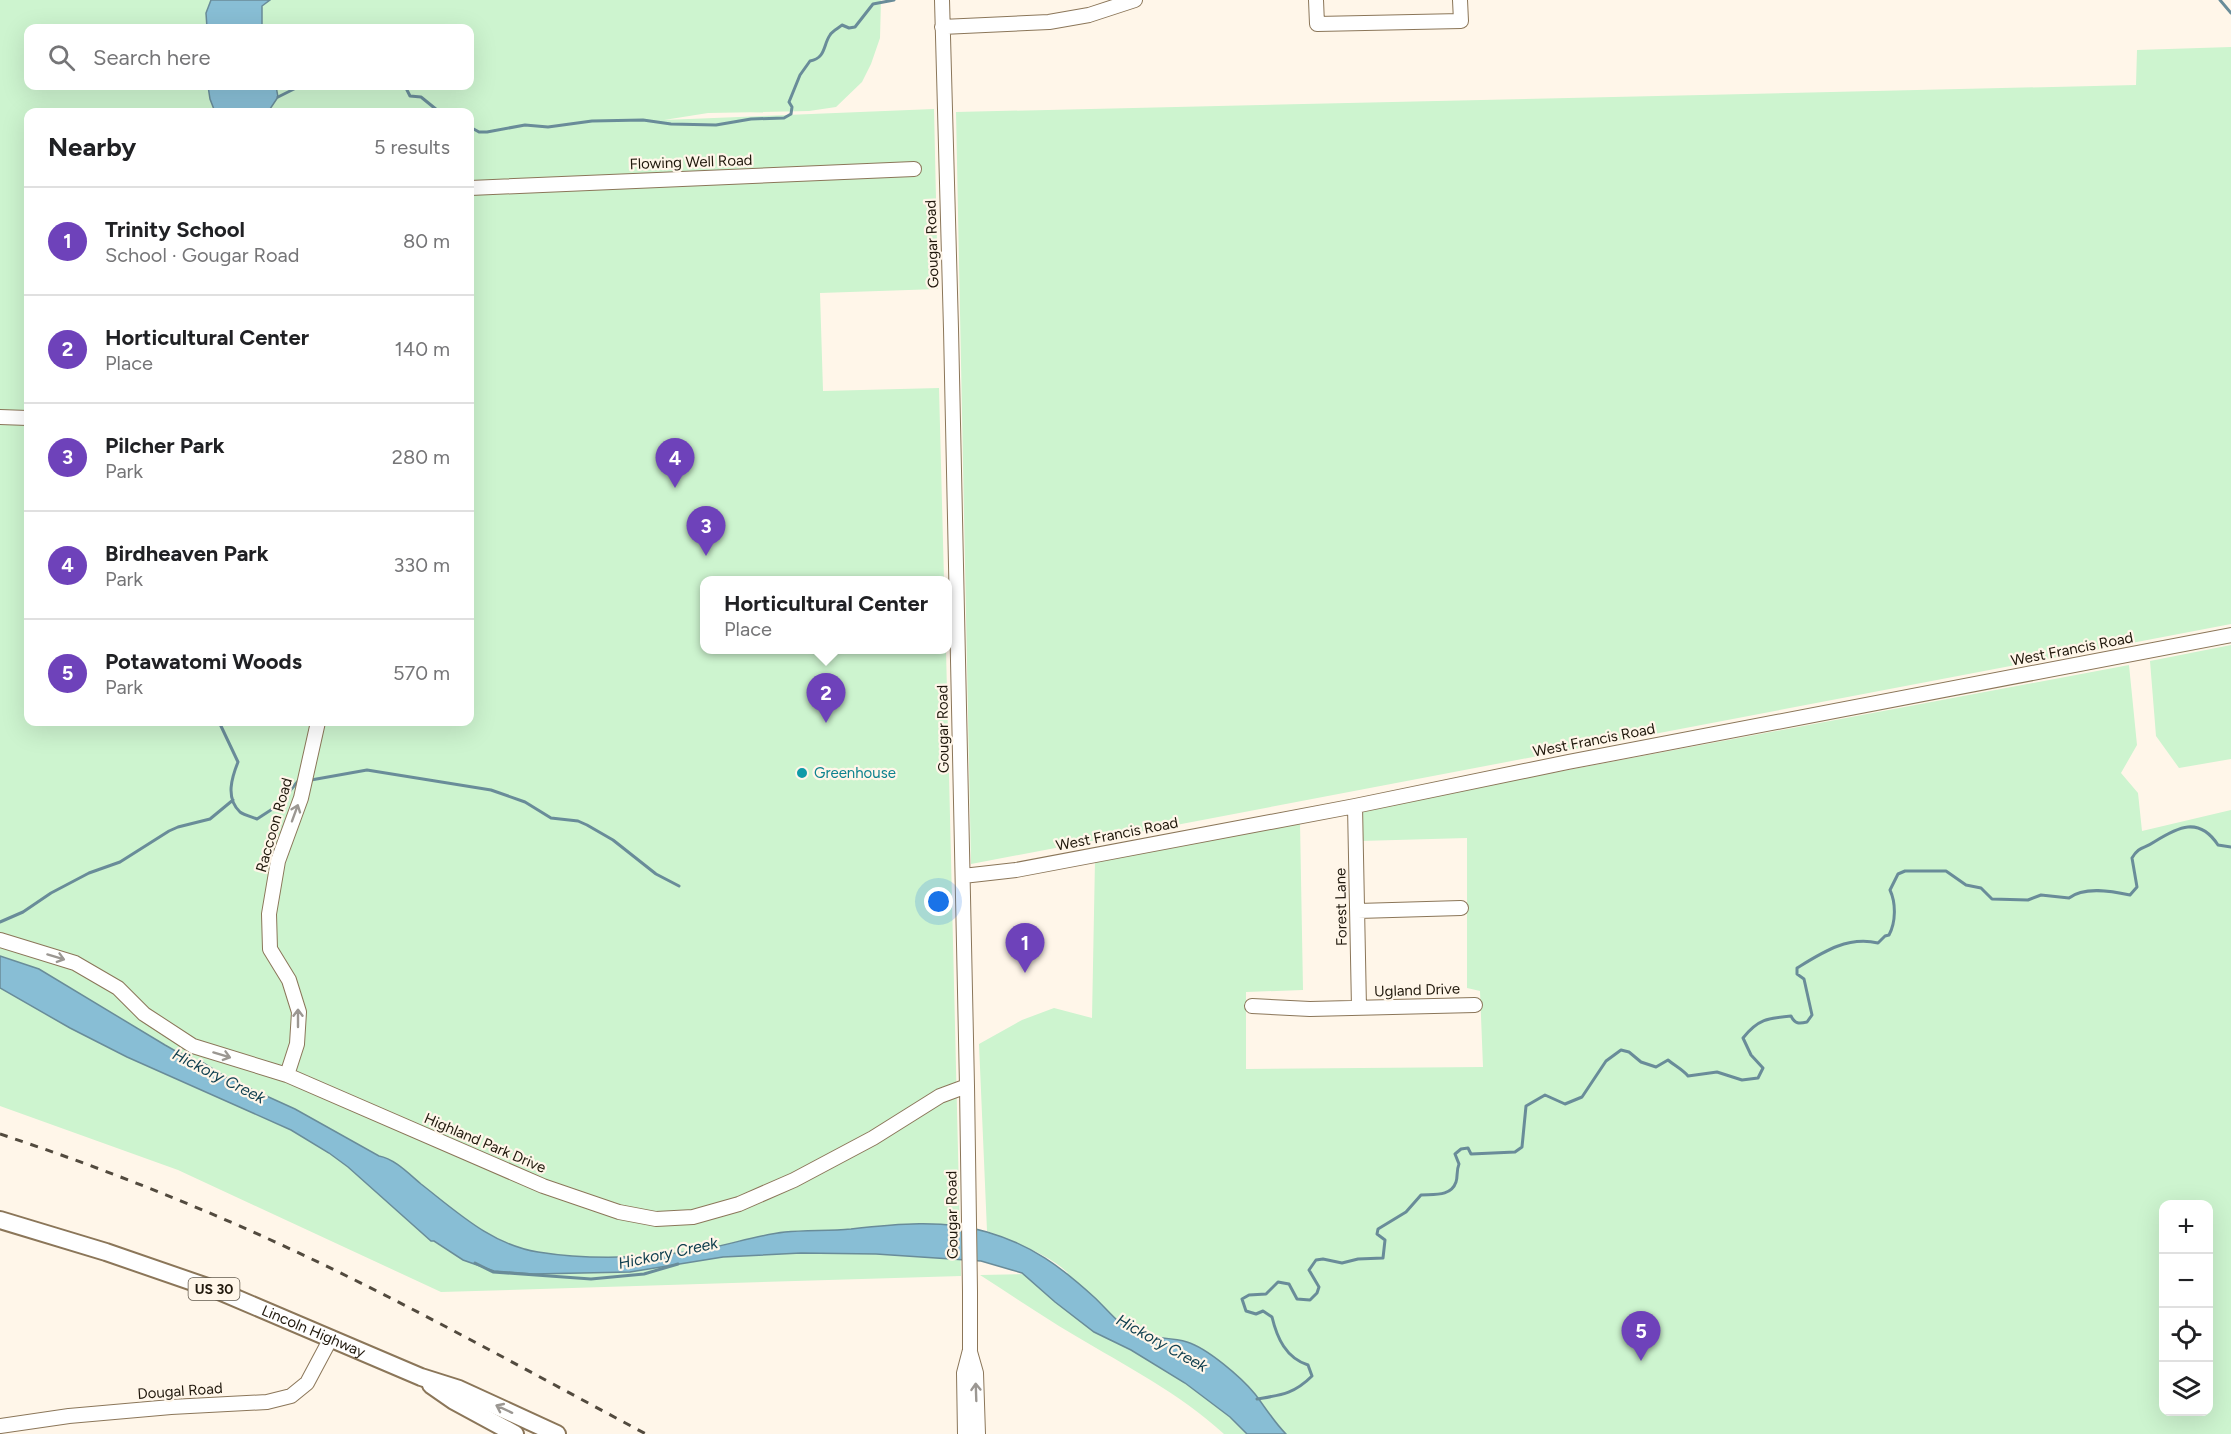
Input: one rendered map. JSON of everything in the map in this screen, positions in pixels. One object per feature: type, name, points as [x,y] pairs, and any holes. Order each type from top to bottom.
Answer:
[{"type":"main road","name":"Lincoln Highway","points":[[0,1220],[106,1252],[219,1291],[421,1377],[459,1389],[557,1434]]},
{"type":"main road","name":"Lincoln Highway","points":[[421,1377],[454,1401],[515,1434]]},
{"type":"street","name":"Gougar Road","points":[[942,0],[952,340],[968,1086],[970,1350],[976,1373],[978,1434]]},
{"type":"street","points":[[942,27],[1049,22],[1089,15],[1135,0]]},
{"type":"street","points":[[1316,0],[1317,24],[1461,21],[1460,0]]},
{"type":"street","name":"Flowing Well Road","points":[[474,188],[914,169]]},
{"type":"street","points":[[0,417],[24,418]]},
{"type":"street","name":"West Francis Road","points":[[963,876],[1028,868],[1355,806],[1568,762],[2231,635]]},
{"type":"street","name":"Raccoon Road","points":[[287,1075],[297,1044],[299,1012],[289,980],[270,949],[269,914],[278,861],[301,798],[317,726]]},
{"type":"street","name":"Forest Lane","points":[[1355,806],[1359,1008]]},
{"type":"street","points":[[1358,911],[1461,908]]},
{"type":"street","name":"Highland Park Drive","points":[[0,940],[75,963],[118,988],[144,1014],[193,1046],[287,1075],[543,1186],[619,1212],[656,1219],[693,1217],[739,1204],[794,1180],[873,1138],[940,1096],[968,1086]]},
{"type":"street","name":"Ugland Drive","points":[[1252,1006],[1311,1009],[1475,1005]]},
{"type":"street","name":"Dougal Road","points":[[0,1426],[69,1416],[275,1400],[291,1395],[307,1383],[331,1338]]},
{"type":"street","name":"Gougar Road","points":[[965,1434],[964,1373],[970,1350]]},
{"type":"green space","points":[[0,0],[881,0],[880,38],[871,64],[862,82],[836,107],[809,111],[708,113],[664,120],[934,109],[938,289],[820,293],[823,391],[939,388],[944,576],[700,576],[700,654],[946,654],[961,1276],[441,1292],[178,1170],[0,1106]]},
{"type":"green space","points":[[2231,47],[2231,624],[971,864],[956,112],[2136,85],[2137,50]]},
{"type":"green space","points":[[2231,645],[2231,759],[2179,768],[2156,736],[2150,661]]},
{"type":"green space","points":[[2129,665],[2137,745],[2121,773],[2138,793],[2142,831],[2231,810],[2231,1434],[1224,1434],[1170,1393],[980,1275],[1068,1273],[1050,1259],[987,1231],[979,1044],[1022,1020],[1054,1008],[1092,1018],[1095,860],[1300,822],[1303,990],[1246,992],[1246,1069],[1483,1067],[1480,991],[1467,988],[1467,838],[1360,841],[1359,809]]},
{"type":"water","points":[[211,0],[270,0],[262,6],[262,24],[207,24],[206,13]]},
{"type":"water","points":[[209,90],[277,90],[278,97],[271,108],[213,108]]},
{"type":"water","points":[[0,956],[39,969],[179,1053],[202,1062],[227,1078],[295,1109],[379,1156],[391,1160],[476,1226],[490,1235],[521,1248],[580,1257],[622,1257],[664,1255],[705,1249],[785,1232],[919,1224],[971,1228],[1018,1243],[1045,1258],[1082,1286],[1132,1332],[1187,1342],[1204,1350],[1249,1387],[1286,1434],[1247,1434],[1230,1417],[1185,1383],[1131,1350],[1094,1332],[1022,1273],[981,1261],[876,1254],[801,1253],[723,1257],[630,1272],[533,1274],[494,1271],[463,1260],[431,1241],[348,1167],[291,1130],[127,1057],[0,988]]},
{"type":"waterway","points":[[474,129],[487,132],[525,125],[548,127],[592,121],[643,120],[671,124],[716,125],[751,119],[784,118],[791,114],[792,107],[789,102],[800,75],[810,61],[822,54],[831,34],[842,25],[849,28],[855,27],[873,4],[894,0]]},
{"type":"waterway","points":[[2220,0],[2231,13]]},
{"type":"waterway","points":[[278,97],[292,90]]},
{"type":"waterway","points":[[407,90],[410,96],[421,97],[435,108]]},
{"type":"waterway","points":[[221,726],[238,762],[232,781],[231,794],[240,812],[257,819],[277,806],[299,780]]},
{"type":"waterway","points":[[311,780],[367,770],[491,790],[525,802],[551,818],[578,821],[587,825],[613,840],[656,874],[679,886]]},
{"type":"waterway","points":[[0,922],[23,912],[51,893],[89,873],[120,862],[169,831],[210,819],[233,800]]},
{"type":"waterway","points":[[1257,1399],[1293,1390],[1312,1376],[1308,1365],[1300,1362],[1288,1352],[1272,1317],[1263,1311],[1256,1314],[1246,1311],[1242,1299],[1249,1295],[1266,1294],[1278,1282],[1289,1284],[1297,1299],[1310,1300],[1319,1287],[1309,1270],[1316,1260],[1342,1263],[1358,1259],[1383,1258],[1385,1240],[1377,1234],[1378,1229],[1406,1212],[1421,1195],[1441,1194],[1454,1187],[1459,1164],[1455,1154],[1461,1149],[1468,1148],[1471,1154],[1515,1152],[1522,1147],[1526,1106],[1545,1095],[1565,1104],[1582,1097],[1606,1061],[1621,1050],[1629,1052],[1641,1062],[1656,1067],[1668,1060],[1688,1076],[1717,1072],[1742,1080],[1758,1078],[1763,1068],[1751,1055],[1743,1038],[1759,1023],[1770,1019],[1791,1016],[1798,1023],[1807,1022],[1812,1015],[1804,979],[1797,974],[1797,968],[1836,947],[1856,942],[1878,943],[1889,935],[1894,912],[1890,890],[1898,874],[1905,871],[1946,871],[1966,885],[1981,888],[1992,899],[2028,900],[2041,895],[2069,898],[2075,894],[2090,891],[2130,895],[2137,887],[2132,858],[2139,850],[2171,832],[2196,827],[2211,836],[2218,845],[2231,847]]},
{"type":"waterway","name":"Hickory Creek","points":[[475,1263],[493,1272],[591,1279],[644,1274],[678,1264]]},
{"type":"railway","points":[[0,1134],[162,1193],[320,1263],[646,1434]]},
{"type":"place","name":"Birdheaven Park","points":[[675,488]]},
{"type":"place","name":"Pilcher Park","points":[[706,556]]},
{"type":"place","name":"Horticultural Center","points":[[826,723]]},
{"type":"place","name":"Greenhouse","points":[[802,773]]},
{"type":"place","name":"Trinity School","points":[[1025,973]]},
{"type":"place","name":"Potawatomi Woods","points":[[1641,1361]]}]
